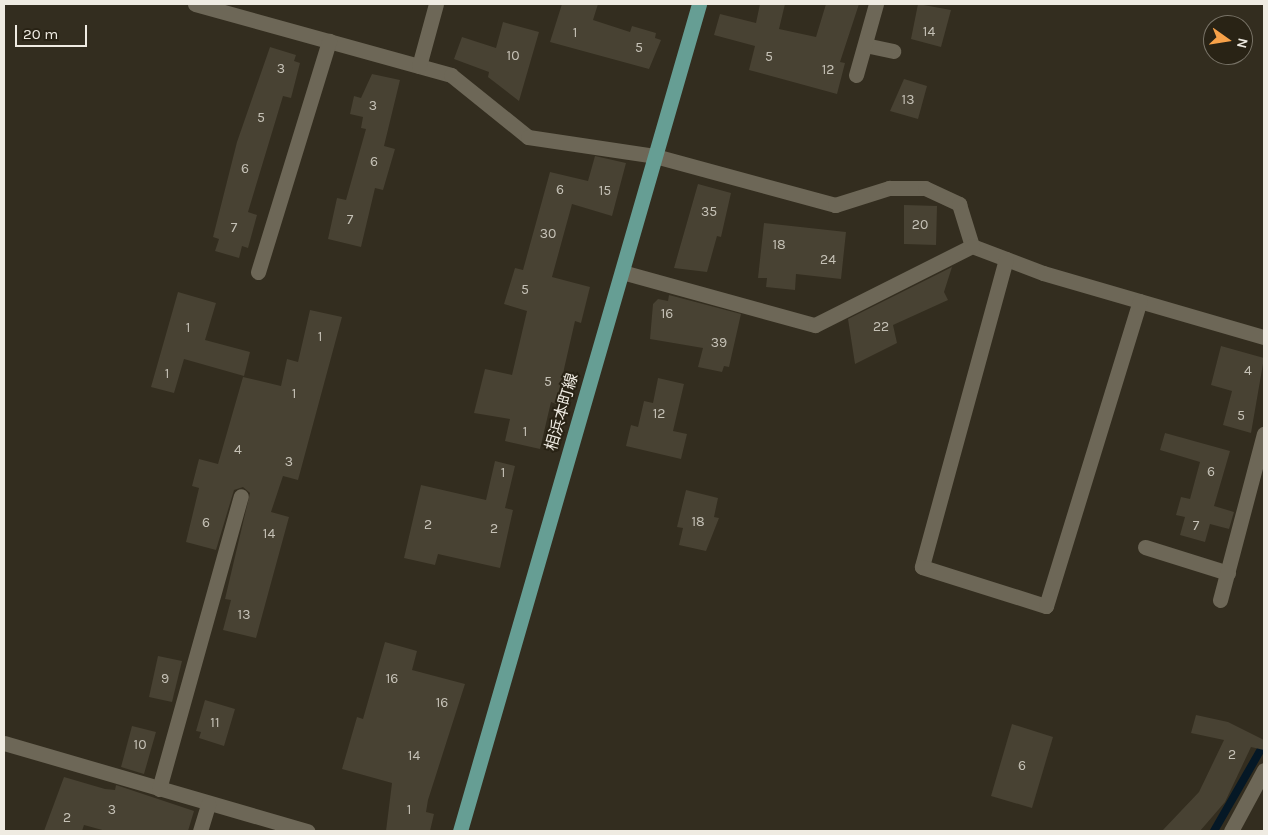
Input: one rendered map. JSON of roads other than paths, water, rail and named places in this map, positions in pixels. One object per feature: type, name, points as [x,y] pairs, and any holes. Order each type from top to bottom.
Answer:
[{"type":"main road","name":"相浜本町線","points":[[460,831],[699,4]]},
{"type":"street","points":[[195,4],[211,6],[451,75],[528,137],[655,156],[835,205],[889,188],[925,188],[959,204],[972,246]]},
{"type":"street","points":[[418,66],[436,4]]},
{"type":"street","points":[[856,75],[876,4]]},
{"type":"street","points":[[258,272],[329,41]]},
{"type":"street","points":[[864,45],[893,51]]},
{"type":"street","points":[[622,272],[815,325],[972,246],[1006,259],[1140,301],[1264,337]]},
{"type":"street","points":[[1006,259],[922,567],[1046,606],[1140,301]]},
{"type":"street","points":[[1220,600],[1264,434]]},
{"type":"street","points":[[159,789],[241,496]]},
{"type":"street","points":[[1145,547],[1228,573]]},
{"type":"street","points":[[4,742],[208,804],[307,831]]},
{"type":"street","points":[[1231,831],[1264,770]]},
{"type":"street","points":[[200,831],[208,804]]},
{"type":"waterway","points":[[1214,831],[1264,744]]}]
